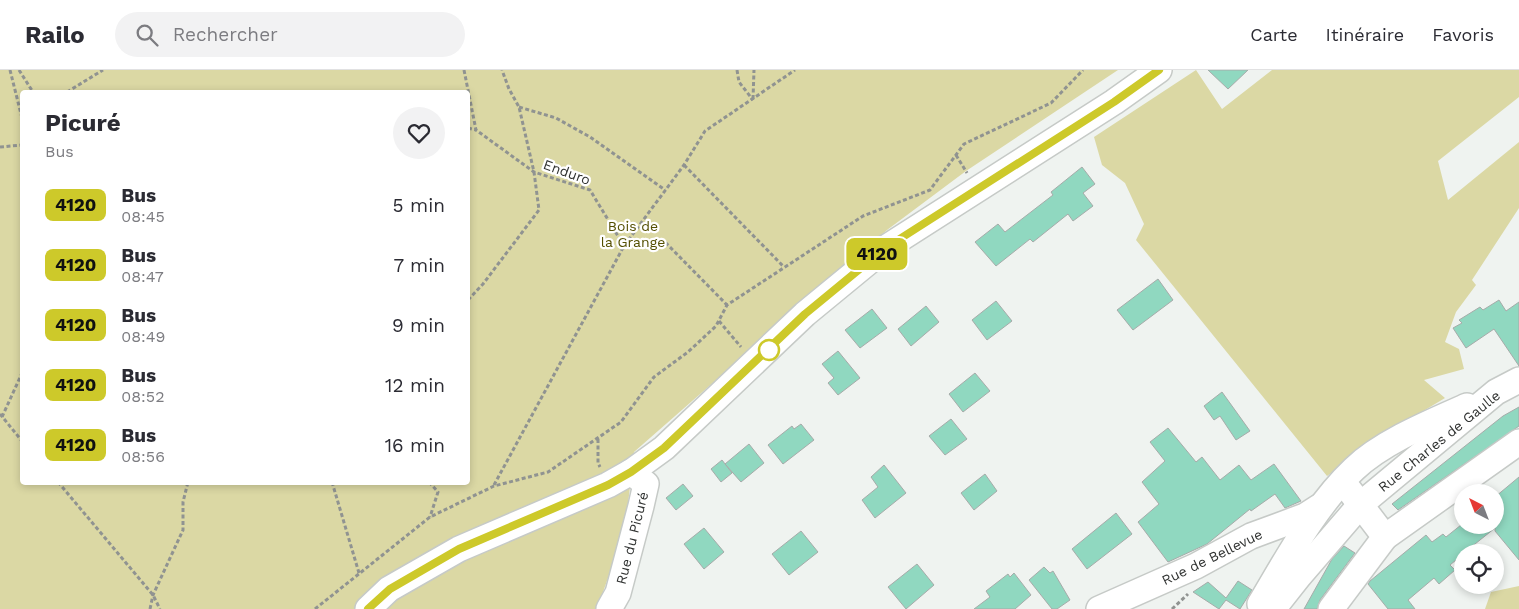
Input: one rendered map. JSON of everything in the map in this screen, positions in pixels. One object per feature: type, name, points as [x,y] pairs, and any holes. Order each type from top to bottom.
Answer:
[{"type":"street","points":[[368,609],[390,589],[459,549],[608,485],[631,472],[664,448],[805,314],[884,249],[1114,102],[1159,70]]},
{"type":"street","name":"Rue Charles de Gaulle","points":[[1273,609],[1354,513],[1496,392],[1519,380]]},
{"type":"street","points":[[1257,609],[1298,540],[1354,468],[1386,446],[1425,424],[1496,392]]},
{"type":"street","points":[[1331,609],[1385,537],[1519,442]]},
{"type":"street","name":"Rue du Picuré","points":[[609,609],[618,593],[642,506],[646,484],[631,472]]},
{"type":"street","points":[[1342,482],[1354,513]]},
{"type":"street","points":[[1324,505],[1354,513],[1385,537]]},
{"type":"street","name":"Rue de Bellevue","points":[[1099,609],[1196,566],[1251,536],[1305,516],[1324,505]]},
{"type":"path","points":[[10,70],[20,110]]},
{"type":"path","points":[[18,70],[32,90]]},
{"type":"path","points":[[70,90],[103,70]]},
{"type":"path","points":[[464,70],[468,90]]},
{"type":"path","points":[[470,298],[483,284],[539,210],[534,172],[519,107],[509,89],[502,70]]},
{"type":"path","points":[[737,70],[739,82],[753,100]]},
{"type":"path","points":[[753,100],[754,70]]},
{"type":"path","points":[[494,486],[624,246],[684,165],[705,131],[795,70]]},
{"type":"path","points":[[315,609],[430,517],[494,486],[548,472],[621,422],[654,378],[688,352],[716,326],[727,305],[863,216],[930,190],[964,144],[1051,103],[1083,70]]},
{"type":"path","points":[[470,100],[476,130],[470,128]]},
{"type":"path","points":[[519,107],[556,118],[590,137],[665,190]]},
{"type":"path","name":"Enduro","points":[[476,130],[534,172],[590,190],[624,246]]},
{"type":"path","points":[[0,147],[20,145]]},
{"type":"path","points":[[956,155],[962,164]]},
{"type":"path","points":[[684,165],[784,267]]},
{"type":"path","points":[[624,246],[665,242],[727,305]]},
{"type":"path","points":[[719,321],[737,342]]},
{"type":"path","points":[[20,376],[1,415],[20,439]]},
{"type":"path","points":[[598,438],[598,463]]},
{"type":"path","points":[[60,485],[152,595],[160,609]]},
{"type":"path","points":[[150,609],[152,595],[183,530],[183,502],[187,485]]},
{"type":"path","points":[[333,485],[359,573]]},
{"type":"path","points":[[430,517],[438,492],[432,485]]},
{"type":"green space","name":"Bois de la Grange","points":[[0,70],[1118,70],[966,171],[887,230],[634,452],[625,530],[597,609],[0,609]]},
{"type":"green space","points":[[1196,70],[1222,109],[1272,70],[1519,70],[1519,97],[1438,161],[1448,200],[1519,142],[1519,208],[1472,280],[1476,285],[1456,312],[1445,342],[1459,349],[1464,369],[1424,380],[1445,398],[1385,434],[1327,476],[1136,240],[1144,224],[1125,183],[1102,165],[1094,137]]},
{"type":"green space","points":[[1519,586],[1519,609],[1485,609],[1490,594],[1504,594],[1504,589]]},
{"type":"building","points":[[1208,70],[1248,70],[1228,89]]},
{"type":"building","points":[[1082,167],[1095,184],[1083,193],[1093,206],[1073,221],[1068,214],[1033,242],[1030,239],[996,266],[975,242],[998,224],[1005,232],[1053,195],[1051,192]]},
{"type":"building","points":[[1158,279],[1173,300],[1133,330],[1117,310]]},
{"type":"building","points":[[1499,300],[1506,311],[1519,302],[1519,366],[1494,329],[1466,348],[1453,328],[1462,323],[1459,320],[1480,307],[1483,310]]},
{"type":"building","points":[[996,301],[1012,321],[987,340],[972,320]]},
{"type":"building","points":[[926,306],[939,322],[911,346],[898,329]]},
{"type":"building","points":[[872,309],[887,328],[860,348],[845,330]]},
{"type":"building","points":[[838,351],[860,378],[838,395],[828,383],[834,378],[822,364]]},
{"type":"building","points":[[975,373],[990,391],[963,412],[949,394]]},
{"type":"building","points":[[1222,392],[1250,431],[1236,440],[1220,416],[1214,420],[1204,406]]},
{"type":"building","points":[[1519,407],[1519,426],[1398,510],[1392,504],[1503,416]]},
{"type":"building","points":[[951,419],[967,439],[945,455],[929,436]]},
{"type":"building","points":[[801,424],[814,440],[783,464],[768,445],[792,426],[794,429]]},
{"type":"building","points":[[1168,428],[1196,462],[1202,457],[1220,480],[1239,465],[1251,480],[1274,464],[1301,501],[1285,508],[1275,494],[1251,511],[1250,509],[1207,544],[1168,562],[1138,522],[1159,504],[1142,482],[1165,461],[1150,442]]},
{"type":"building","points":[[749,444],[764,463],[741,482],[725,464]]},
{"type":"building","points":[[722,460],[732,473],[721,482],[711,469]]},
{"type":"building","points":[[884,465],[906,493],[875,518],[862,500],[878,487],[871,477]]},
{"type":"building","points":[[985,474],[997,491],[974,510],[961,493]]},
{"type":"building","points":[[1519,477],[1519,560],[1497,534],[1504,534],[1504,490]]},
{"type":"building","points":[[683,484],[693,496],[676,510],[666,498]]},
{"type":"building","points":[[1116,513],[1132,534],[1087,569],[1072,549]]},
{"type":"building","points":[[704,528],[724,552],[704,569],[684,544]]},
{"type":"building","points":[[801,531],[818,552],[789,575],[772,554]]},
{"type":"building","points":[[1454,531],[1454,534],[1488,534],[1475,544],[1454,544],[1454,562],[1450,565],[1454,571],[1439,584],[1434,578],[1408,600],[1415,609],[1388,609],[1368,584],[1370,581],[1426,535],[1432,542],[1443,534],[1446,537]]},
{"type":"building","points":[[1344,546],[1355,553],[1320,600],[1317,609],[1304,609],[1332,559]]},
{"type":"building","points":[[917,564],[934,585],[906,609],[888,587]]},
{"type":"building","points":[[1044,567],[1050,573],[1053,571],[1070,600],[1057,609],[1052,609],[1029,580]]},
{"type":"building","points":[[1014,573],[1031,595],[1015,609],[974,609],[990,597],[986,591],[1008,574],[1010,577]]},
{"type":"building","points":[[1238,581],[1252,590],[1240,609],[1226,600],[1219,609],[1193,592],[1208,582],[1226,598]]},
{"type":"bus line","name":"4120","points":[[368,609],[390,589],[459,549],[608,485],[631,472],[664,448],[805,314],[884,249],[1114,102],[1159,70]]}]
